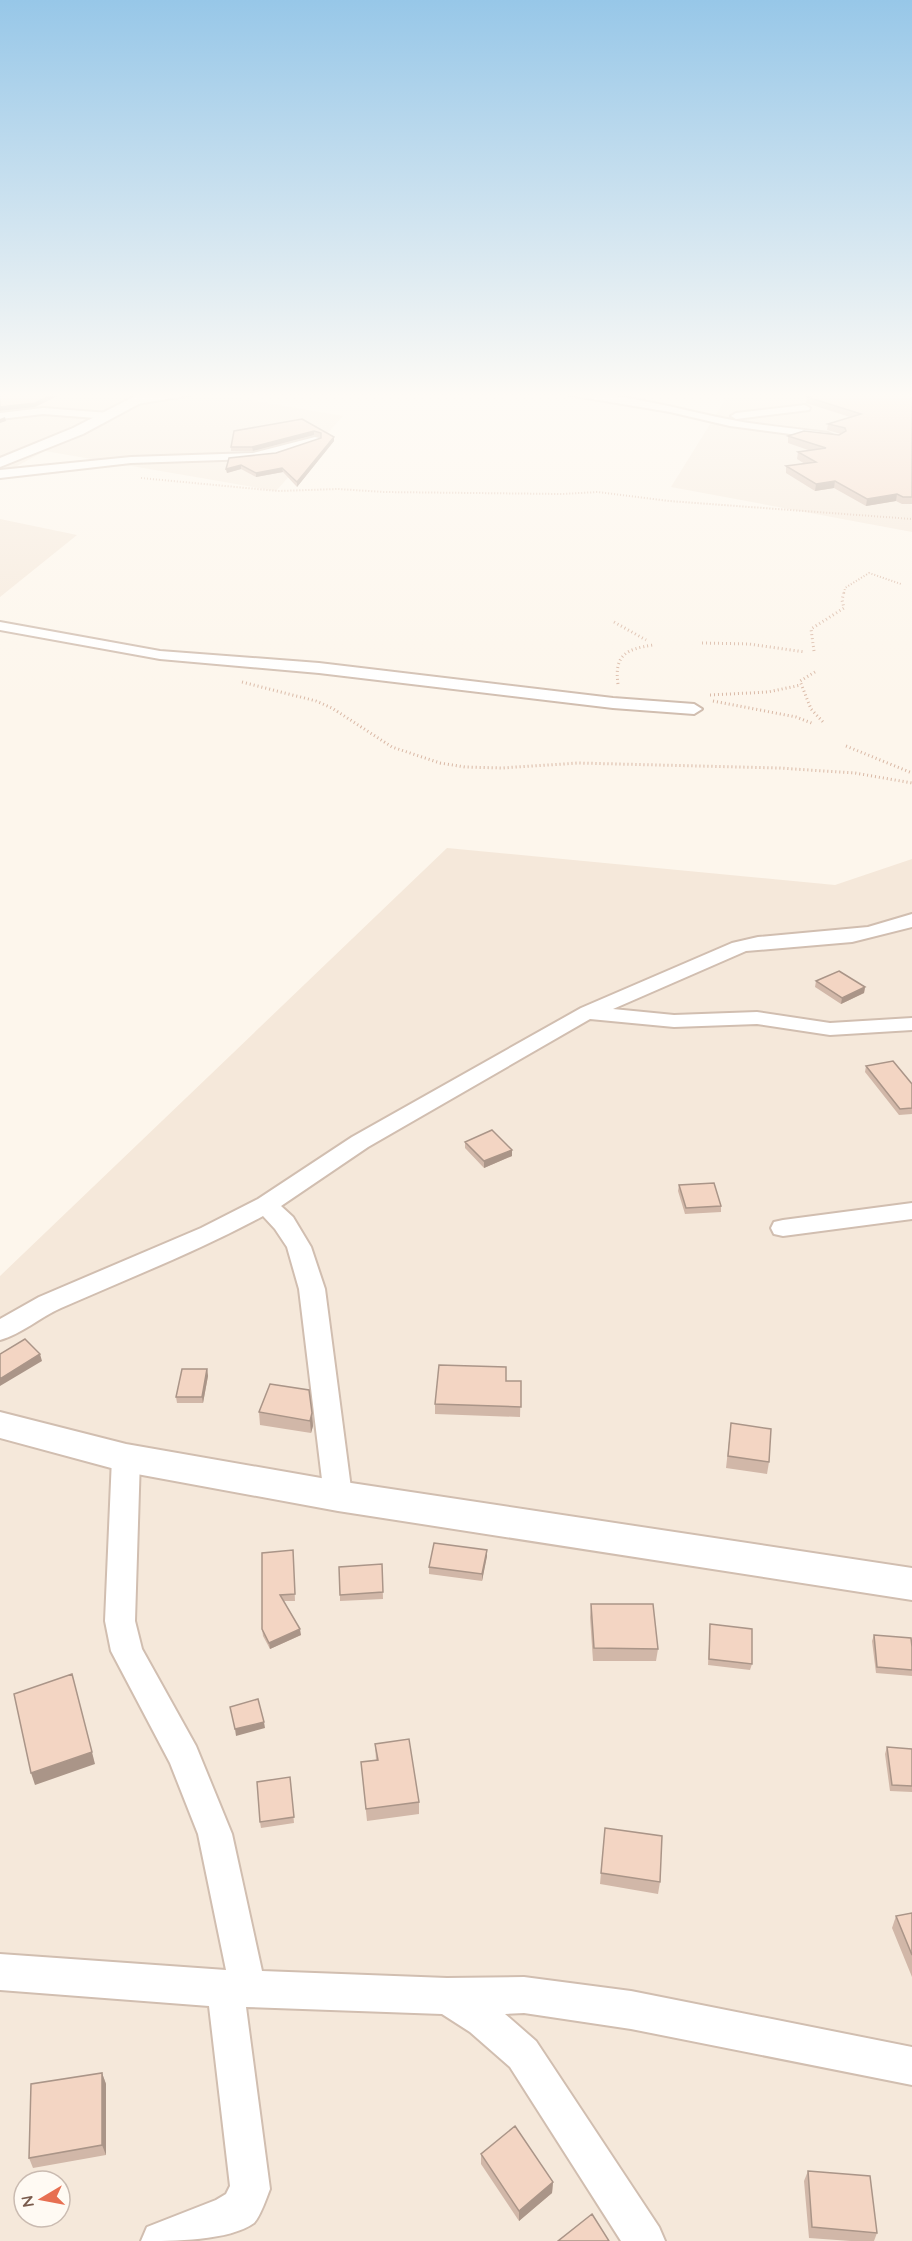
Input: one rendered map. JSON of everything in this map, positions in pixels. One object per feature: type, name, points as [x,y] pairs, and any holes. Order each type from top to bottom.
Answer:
[{"type":"street","points":[[0,626],[160,655],[319,668],[613,703],[694,709]]},
{"type":"street","points":[[0,1331],[48,1303],[210,1234],[266,1205],[360,1142],[588,1012],[739,947],[757,942],[854,936],[895,928],[912,920]]},
{"type":"street","points":[[588,1012],[674,1021],[757,1018],[830,1029],[912,1024]]},
{"type":"street","points":[[266,1205],[284,1223],[299,1247],[312,1290],[338,1496]]},
{"type":"street","points":[[783,1228],[912,1210]]},
{"type":"street","points":[[0,1425],[126,1458],[338,1496],[912,1584]]},
{"type":"street","points":[[126,1458],[120,1621],[127,1651],[184,1757],[215,1834],[237,1988],[250,2189],[240,2208],[228,2216],[161,2241]]},
{"type":"street","points":[[0,1972],[172,1986],[447,1996],[524,1995],[631,2010],[912,2066]]},
{"type":"street","points":[[447,1996],[483,2019],[524,2054],[645,2241]]},
{"type":"path","points":[[645,497],[669,501],[912,519]]},
{"type":"path","points":[[814,651],[811,629],[844,608],[842,600],[845,588],[869,573],[901,584]]},
{"type":"path","points":[[614,622],[646,640]]},
{"type":"path","points":[[702,643],[749,644],[806,652]]},
{"type":"path","points":[[618,684],[615,673],[618,662],[628,650],[653,645]]},
{"type":"path","points":[[815,672],[800,681],[811,709],[823,722]]},
{"type":"path","points":[[238,681],[316,701],[332,708],[392,747],[440,763],[465,767],[502,768],[578,763],[779,768],[855,773],[912,783]]},
{"type":"path","points":[[710,695],[768,692],[801,685]]},
{"type":"path","points":[[710,700],[796,717],[814,724]]},
{"type":"path","points":[[846,746],[912,773]]},
{"type":"shaded area","points":[[722,497],[912,497],[912,532]]},
{"type":"shaded area","points":[[0,519],[77,535],[0,597]]},
{"type":"shaded area","points":[[447,848],[835,885],[912,859],[912,2241],[0,2241],[0,1276]]},
{"type":"building","points":[[863,497],[882,497],[867,499]]},
{"type":"building","points":[[839,971],[865,987],[842,998],[816,981]]},
{"type":"building","points":[[893,1061],[912,1084],[912,1108],[900,1109],[866,1066]]},
{"type":"building","points":[[492,1130],[512,1150],[484,1161],[465,1142]]},
{"type":"building","points":[[714,1183],[721,1206],[686,1208],[679,1185]]},
{"type":"building","points":[[25,1339],[40,1354],[0,1379],[0,1354]]},
{"type":"building","points":[[439,1365],[506,1367],[506,1381],[521,1381],[521,1407],[435,1404]]},
{"type":"building","points":[[182,1369],[207,1369],[202,1397],[176,1397]]},
{"type":"building","points":[[270,1384],[309,1390],[312,1413],[310,1421],[259,1412]]},
{"type":"building","points":[[731,1423],[771,1429],[769,1462],[728,1456]]},
{"type":"building","points":[[434,1543],[487,1550],[482,1574],[429,1567]]},
{"type":"building","points":[[293,1550],[295,1594],[280,1595],[300,1629],[269,1643],[262,1629],[262,1553]]},
{"type":"building","points":[[382,1564],[383,1592],[340,1595],[339,1567]]},
{"type":"building","points":[[591,1604],[653,1604],[658,1649],[594,1648]]},
{"type":"building","points":[[710,1624],[752,1629],[752,1664],[709,1659]]},
{"type":"building","points":[[874,1635],[911,1638],[912,1670],[877,1667]]},
{"type":"building","points":[[72,1674],[92,1752],[31,1773],[14,1694]]},
{"type":"building","points":[[258,1699],[264,1722],[235,1729],[230,1707]]},
{"type":"building","points":[[409,1739],[419,1802],[366,1809],[361,1762],[378,1760],[375,1744]]},
{"type":"building","points":[[887,1747],[912,1749],[912,1786],[892,1785]]},
{"type":"building","points":[[290,1777],[294,1817],[260,1822],[257,1782]]},
{"type":"building","points":[[605,1828],[662,1836],[660,1882],[601,1873]]},
{"type":"building","points":[[912,1913],[912,1955],[896,1916]]},
{"type":"building","points":[[102,2073],[102,2145],[29,2158],[31,2084]]},
{"type":"building","points":[[515,2126],[553,2182],[519,2211],[481,2154]]},
{"type":"building","points":[[808,2171],[870,2176],[877,2233],[812,2227]]},
{"type":"building","points":[[592,2214],[609,2241],[558,2241]]}]
